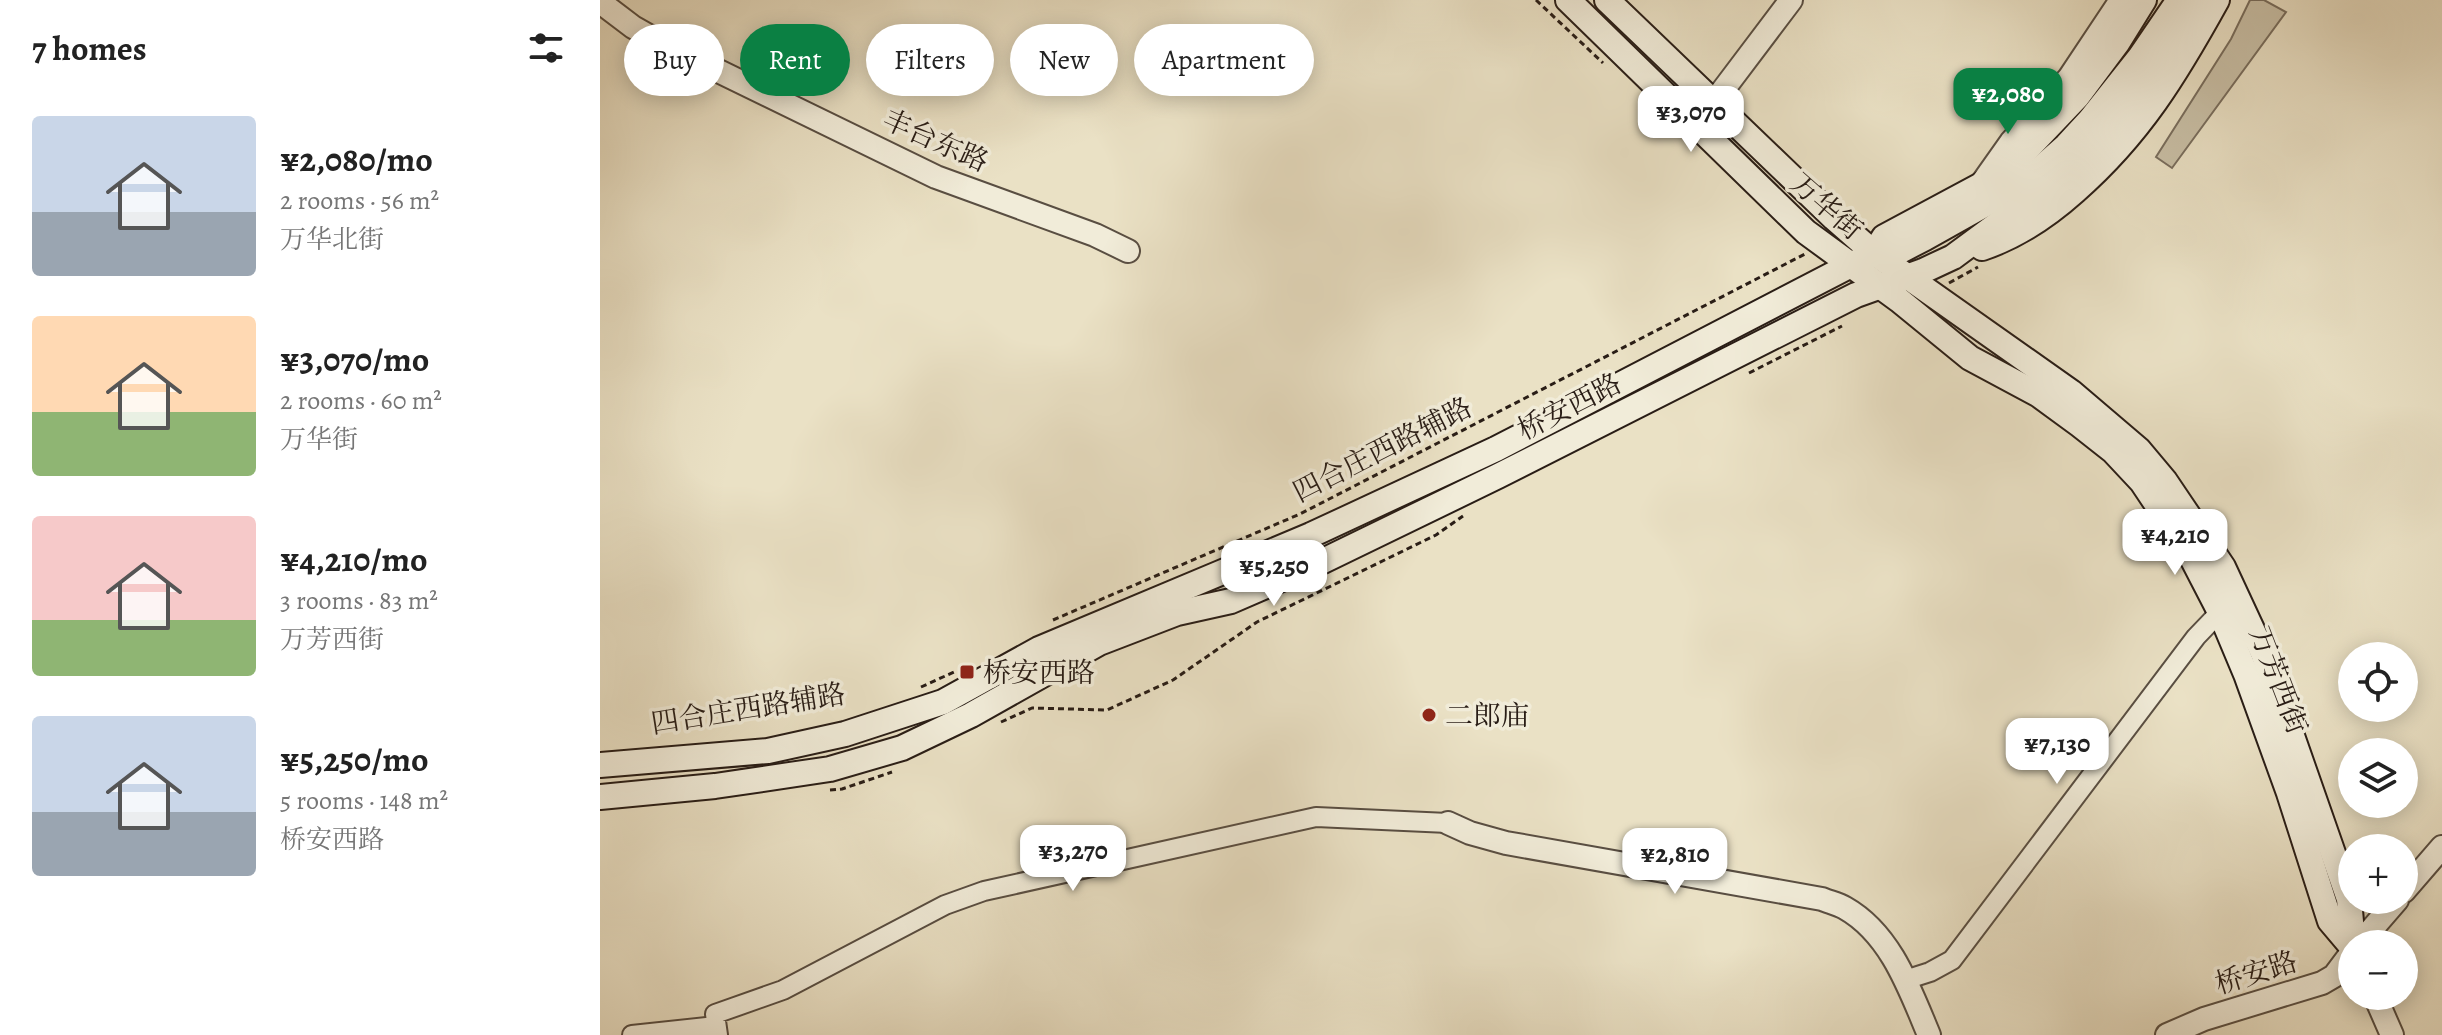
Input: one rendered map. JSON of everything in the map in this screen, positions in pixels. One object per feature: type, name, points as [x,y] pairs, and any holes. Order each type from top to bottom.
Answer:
[{"type":"main road","name":"万华街","points":[[1568,0],[1806,232],[1878,287]]},
{"type":"main road","name":"万华街","points":[[1607,0],[1834,218],[1874,253],[1909,276]]},
{"type":"main road","points":[[1874,253],[1884,237],[1981,185],[2015,162],[2077,97],[2118,42],[2144,0]]},
{"type":"main road","points":[[1953,257],[2023,231],[2049,214],[2096,173],[2146,118],[2181,65],[2217,0]]},
{"type":"main road","name":"桥安西路","points":[[600,765],[768,751],[845,734],[943,702],[1039,649],[1311,535],[1496,449],[1874,253],[1900,251],[2016,187],[2066,146],[2186,5]]},
{"type":"main road","name":"桥安西路","points":[[600,797],[715,786],[830,769],[902,748],[971,715],[1099,643],[1177,613],[1231,601],[1323,561],[1837,304],[1953,257],[2064,175],[2090,151],[2145,85],[2186,5]]},
{"type":"main road","name":"万芳西街","points":[[1909,276],[2071,392],[2113,426],[2139,450],[2194,520],[2235,590],[2263,653],[2349,899],[2352,930]]},
{"type":"main road","name":"万芳西街","points":[[1878,287],[1899,300],[1970,358],[2039,395],[2113,451],[2142,482],[2190,554],[2220,612],[2289,793],[2330,921],[2338,930]]},
{"type":"street","points":[[1714,102],[1791,0]]},
{"type":"street","points":[[1981,185],[2011,142],[2069,78],[2121,0]]},
{"type":"street","name":"丰台东路","points":[[600,2],[633,27],[663,44],[936,177],[1095,235],[1128,251]]},
{"type":"street","points":[[1905,980],[1930,972],[1952,960],[2196,637],[2220,612]]},
{"type":"street","points":[[632,1035],[716,1025],[945,905],[984,891],[1316,817],[1448,823],[1506,843],[1822,899],[1844,907],[1864,922],[1893,957],[1929,1035]]},
{"type":"street","points":[[2418,875],[2442,847]]},
{"type":"street","name":"桥安路","points":[[2370,930],[2384,914]]},
{"type":"street","name":"桥安路","points":[[2167,1035],[2217,1015],[2322,983],[2338,970]]},
{"type":"street","points":[[2381,1010],[2392,1035]]},
{"type":"path","name":"四合庄西路辅路","points":[[1049,622],[1300,514],[1806,254]]},
{"type":"path","points":[[911,692],[960,669]]},
{"type":"shaded area","points":[[2250,0],[2264,0],[2286,12],[2172,168],[2156,157],[2231,39]]},
{"type":"place","name":"桥安西路","points":[[967,672]]},
{"type":"place","name":"二郎庙","points":[[1429,715]]}]
